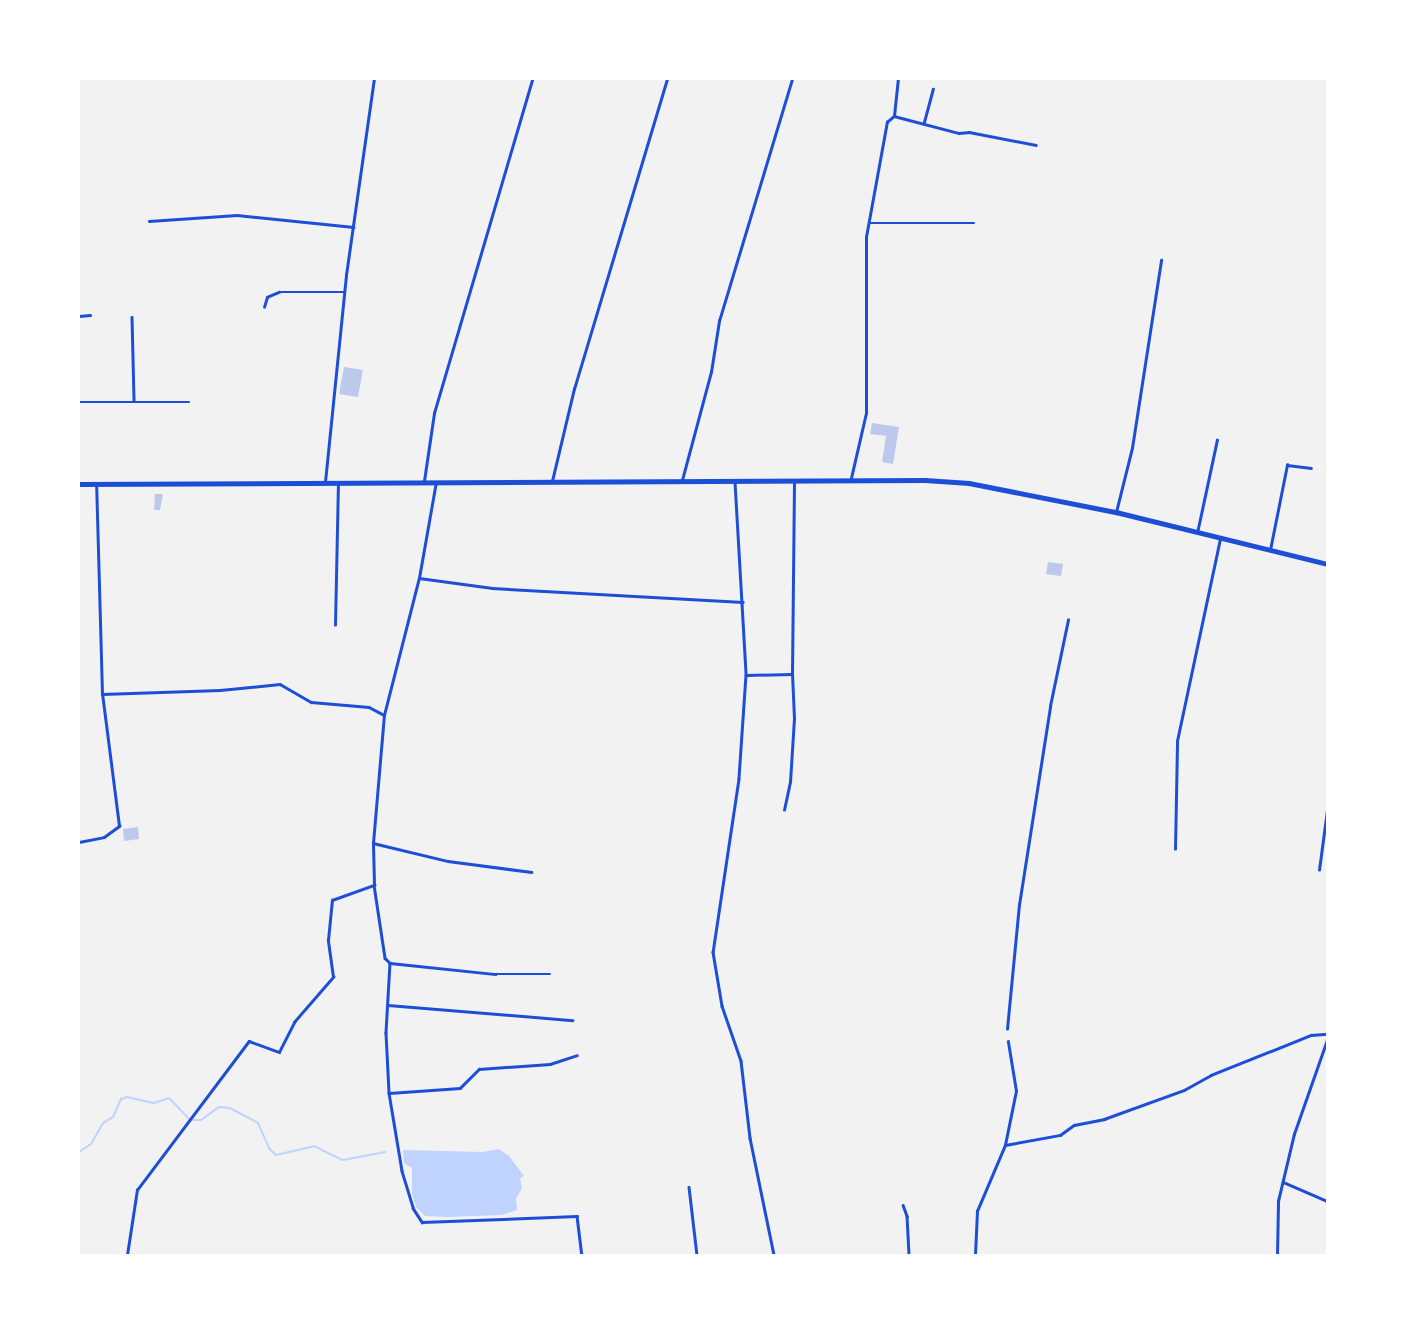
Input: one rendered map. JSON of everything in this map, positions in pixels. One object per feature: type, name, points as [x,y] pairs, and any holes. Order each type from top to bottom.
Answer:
[{"type":"highway","points":[[79,484],[925,480],[970,483],[1116,512],[1327,564]]},
{"type":"street","points":[[325,482],[345,292],[374,79]]},
{"type":"street","points":[[424,481],[434,413],[533,79]]},
{"type":"street","points":[[552,481],[577,376],[667,79]]},
{"type":"street","points":[[682,481],[711,372],[719,321],[792,79]]},
{"type":"street","points":[[851,482],[866,414],[866,237],[882,139],[887,122],[894,116],[898,79]]},
{"type":"street","points":[[924,122],[933,89]]},
{"type":"street","points":[[894,116],[959,133],[969,132],[1036,145]]},
{"type":"street","points":[[149,221],[237,215],[353,227]]},
{"type":"street","points":[[870,223],[974,223]]},
{"type":"street","points":[[1116,512],[1132,448],[1161,260]]},
{"type":"street","points":[[264,307],[267,297],[279,292],[345,292]]},
{"type":"street","points":[[79,316],[90,316]]},
{"type":"street","points":[[132,317],[134,400]]},
{"type":"street","points":[[79,402],[189,402]]},
{"type":"street","points":[[1198,533],[1217,440]]},
{"type":"street","points":[[1270,550],[1287,465],[1311,468]]},
{"type":"street","points":[[784,810],[790,782],[794,719],[794,481]]},
{"type":"street","points":[[436,482],[419,578],[384,715],[373,843],[374,884],[385,958],[390,963],[495,975],[550,974]]},
{"type":"street","points":[[735,482],[746,676],[739,779],[713,952],[722,1006],[741,1061],[750,1138],[774,1255]]},
{"type":"street","points":[[335,625],[338,483]]},
{"type":"street","points":[[79,842],[104,837],[119,826],[102,694],[96,484]]},
{"type":"street","points":[[1175,849],[1177,741],[1220,538]]},
{"type":"street","points":[[419,578],[492,588],[743,602]]},
{"type":"street","points":[[1007,1029],[1019,905],[1051,706],[1068,620]]},
{"type":"street","points":[[746,676],[792,674]]},
{"type":"street","points":[[102,694],[220,690],[280,684],[312,702],[369,707],[384,715]]},
{"type":"street","points":[[1319,870],[1327,810]]},
{"type":"street","points":[[373,843],[448,861],[531,872]]},
{"type":"street","points":[[127,1255],[137,1190],[249,1041],[279,1052],[294,1023],[333,976],[328,940],[332,900],[374,884]]},
{"type":"street","points":[[390,963],[386,1033],[389,1093],[402,1171],[413,1208],[422,1222],[577,1216],[582,1255]]},
{"type":"street","points":[[388,1005],[455,1008],[572,1020]]},
{"type":"street","points":[[1005,1145],[1060,1135],[1074,1125],[1104,1119],[1185,1090],[1211,1075],[1311,1034],[1327,1034]]},
{"type":"street","points":[[1277,1255],[1278,1201],[1294,1134],[1327,1040]]},
{"type":"street","points":[[975,1255],[977,1211],[1005,1145],[1016,1091],[1008,1042]]},
{"type":"street","points":[[389,1093],[460,1088],[479,1069],[550,1064],[577,1055]]},
{"type":"street","points":[[1283,1182],[1327,1201]]},
{"type":"street","points":[[689,1186],[697,1255]]},
{"type":"street","points":[[903,1205],[907,1216],[909,1255]]},
{"type":"water","points":[[499,1149],[509,1156],[524,1176],[520,1178],[522,1188],[516,1199],[517,1210],[502,1215],[447,1217],[425,1216],[416,1207],[412,1194],[412,1168],[404,1163],[403,1150],[483,1152]]},
{"type":"building","points":[[344,367],[363,370],[358,397],[339,394]]},
{"type":"building","points":[[872,423],[899,427],[893,464],[882,462],[886,436],[870,434]]},
{"type":"building","points":[[155,494],[163,494],[160,510],[154,510]]},
{"type":"building","points":[[1048,562],[1063,564],[1061,576],[1046,574]]},
{"type":"building","points":[[138,827],[139,839],[124,841],[123,829]]},
{"type":"waterway","points":[[79,1152],[91,1144],[103,1123],[113,1117],[121,1099],[127,1097],[154,1103],[169,1098],[190,1120],[201,1120],[219,1107],[230,1108],[258,1123],[269,1148],[276,1155],[314,1146],[343,1160],[385,1152]]}]
